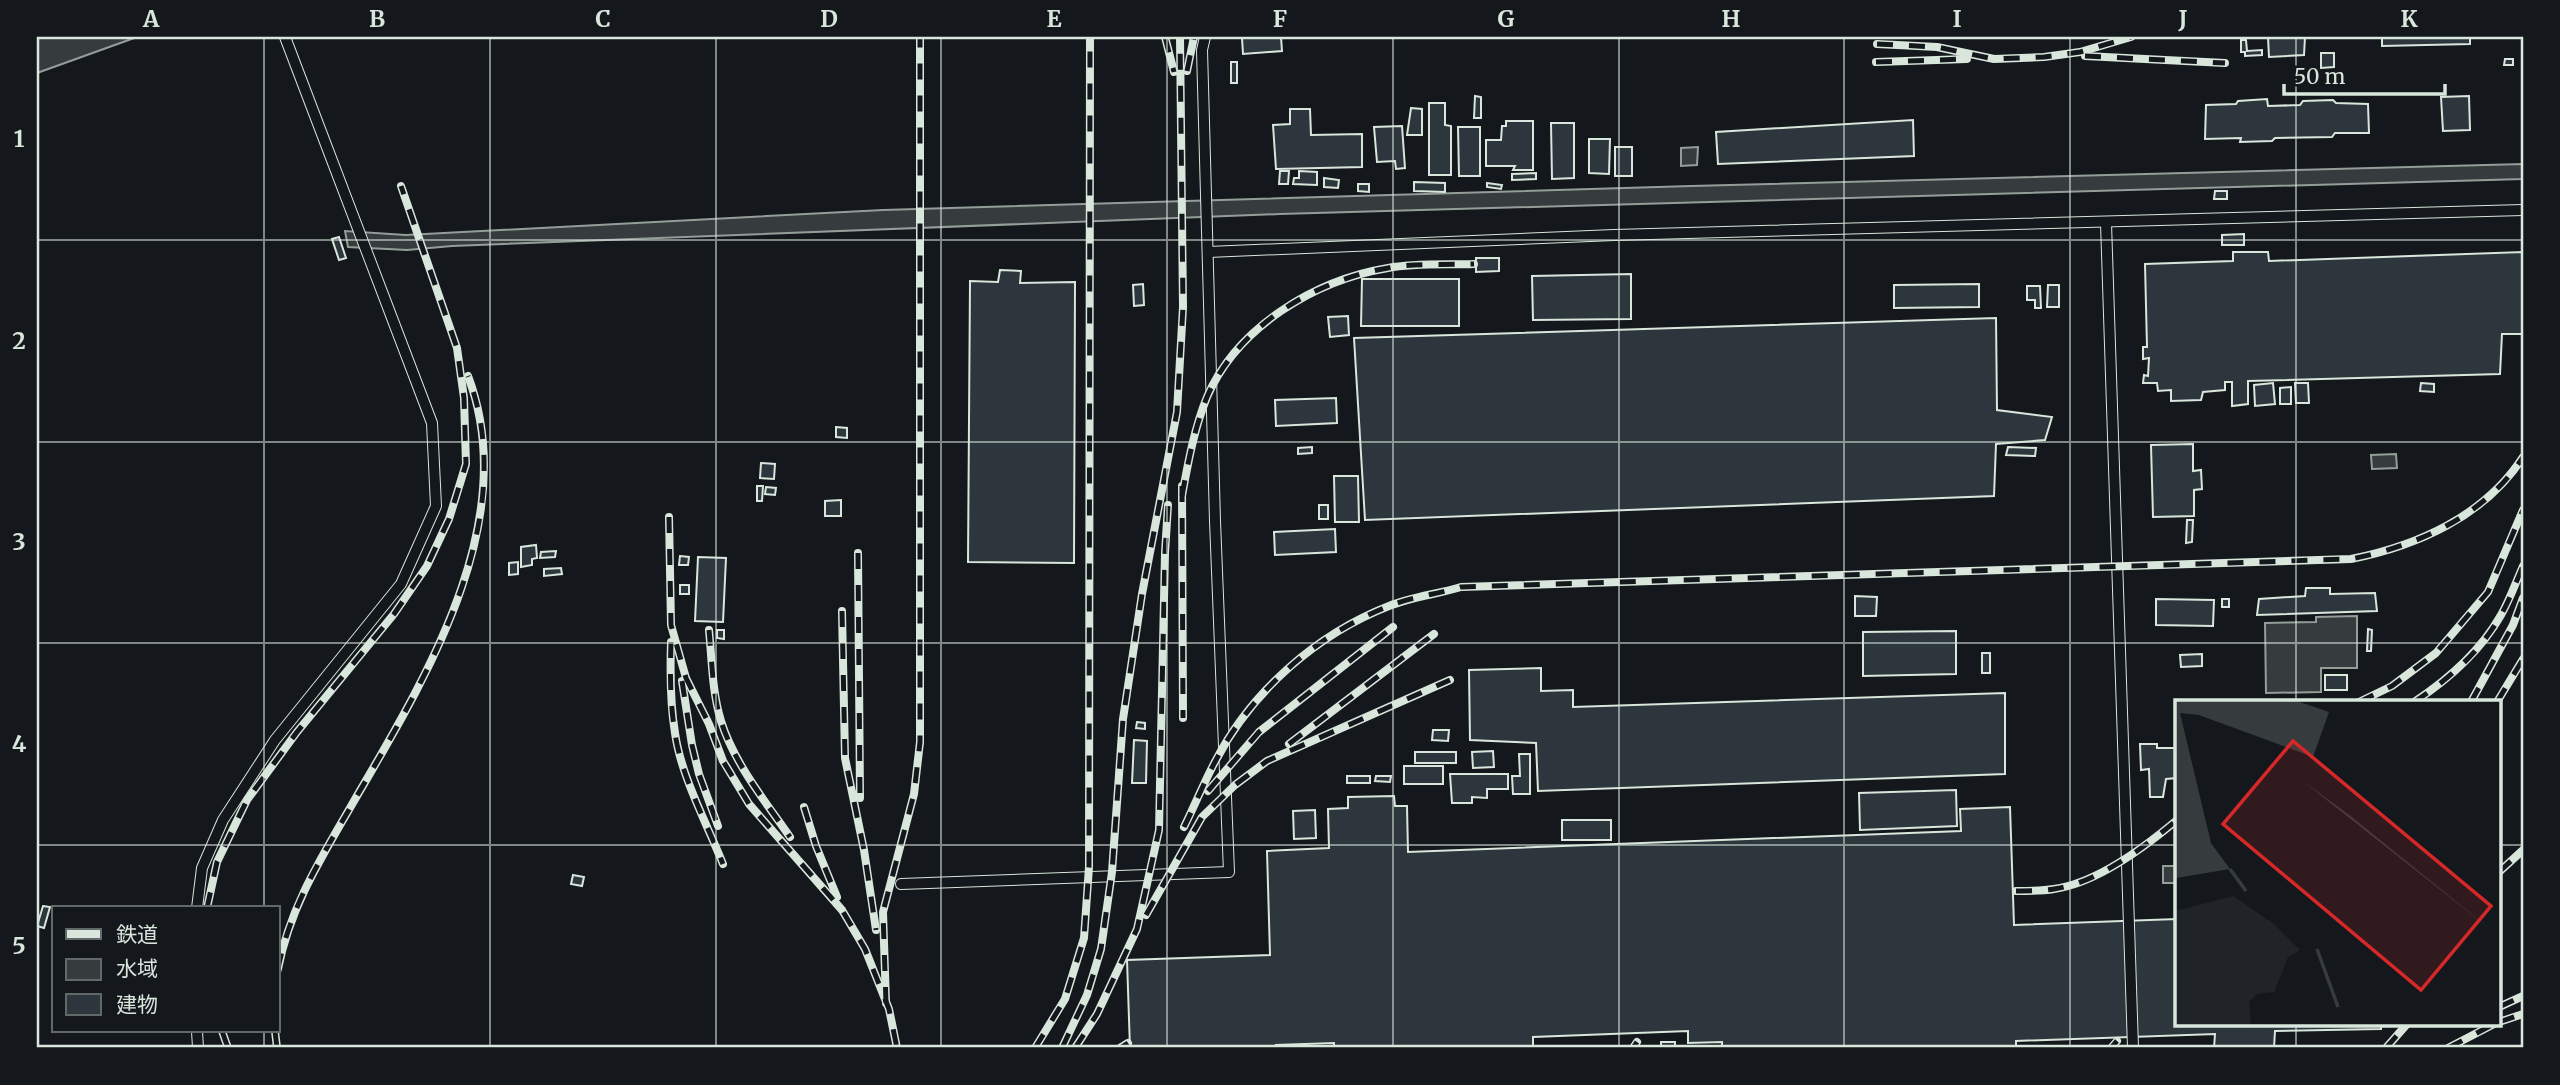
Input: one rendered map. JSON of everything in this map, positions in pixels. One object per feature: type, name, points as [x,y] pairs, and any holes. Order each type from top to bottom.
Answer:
[{"type":"lane","points":[[197,906],[202,868],[223,820],[275,740],[401,583],[436,506],[432,423],[285,37]]},
{"type":"lane","points":[[901,884],[1229,872],[1202,50],[1205,37]]},
{"type":"lane","points":[[1208,252],[1614,234],[2523,210]]},
{"type":"lane","points":[[2106,223],[2133,1048]]},
{"type":"water","points":[[37,37],[137,37],[37,73]]},
{"type":"water","points":[[1698,147],[1697,165],[1681,166],[1681,148]]},
{"type":"water","points":[[2523,164],[2523,179],[1280,214],[452,246],[407,250],[348,247],[345,231],[406,235],[883,210]]},
{"type":"water","points":[[2396,454],[2397,468],[2372,469],[2371,455]]},
{"type":"water","points":[[2357,616],[2357,668],[2321,668],[2321,692],[2266,693],[2265,623],[2316,622],[2316,617]]},
{"type":"water","points":[[2163,866],[2175,866],[2175,883],[2163,883]]},
{"type":"building","points":[[1281,37],[1282,51],[1243,54],[1242,38]]},
{"type":"building","points":[[2268,37],[2305,37],[2304,55],[2269,57]]},
{"type":"building","points":[[2382,37],[2470,37],[2470,44],[2382,46]]},
{"type":"building","points":[[2241,40],[2246,40],[2247,51],[2262,50],[2262,55],[2245,56],[2245,52],[2241,52]]},
{"type":"building","points":[[2321,53],[2334,53],[2334,67],[2321,68]]},
{"type":"building","points":[[2505,59],[2513,59],[2513,65],[2504,65]]},
{"type":"building","points":[[1231,62],[1237,62],[1237,83],[1231,83]]},
{"type":"building","points":[[1475,96],[1481,97],[1481,118],[1474,118]]},
{"type":"building","points":[[2469,96],[2470,130],[2443,131],[2441,97]]},
{"type":"building","points":[[2267,99],[2268,106],[2333,100],[2336,103],[2368,104],[2369,133],[2335,133],[2332,137],[2275,138],[2272,141],[2205,139],[2206,105]]},
{"type":"building","points":[[1429,103],[1445,103],[1445,125],[1451,126],[1451,175],[1429,175]]},
{"type":"building","points":[[1411,108],[1422,109],[1422,135],[1407,135]]},
{"type":"building","points":[[1290,109],[1310,109],[1311,135],[1362,134],[1362,167],[1276,169],[1273,125],[1290,124]]},
{"type":"building","points":[[1913,120],[1914,156],[1718,164],[1716,132]]},
{"type":"building","points":[[1506,121],[1533,121],[1533,170],[1513,170],[1515,166],[1486,166],[1486,140],[1501,140],[1502,126],[1506,126]]},
{"type":"building","points":[[1551,123],[1574,123],[1574,178],[1552,179]]},
{"type":"building","points":[[1402,126],[1405,168],[1396,169],[1395,161],[1377,162],[1374,127]]},
{"type":"building","points":[[1458,127],[1480,127],[1480,176],[1459,176]]},
{"type":"building","points":[[1589,139],[1610,139],[1609,174],[1589,173]]},
{"type":"building","points":[[1615,147],[1632,147],[1632,176],[1615,176]]},
{"type":"building","points":[[1280,171],[1289,171],[1288,184],[1279,184]]},
{"type":"building","points":[[1299,171],[1317,172],[1317,185],[1293,184],[1294,178],[1299,178]]},
{"type":"building","points":[[1536,173],[1536,179],[1512,180],[1512,174]]},
{"type":"building","points":[[1324,178],[1339,180],[1338,188],[1324,187]]},
{"type":"building","points":[[1414,182],[1445,183],[1445,192],[1414,191]]},
{"type":"building","points":[[1487,183],[1502,185],[1501,189],[1487,187]]},
{"type":"building","points":[[1358,184],[1369,184],[1369,192],[1358,191]]},
{"type":"building","points":[[2215,191],[2227,191],[2227,199],[2214,199]]},
{"type":"building","points":[[2244,234],[2244,245],[2222,245],[2222,235]]},
{"type":"building","points":[[339,237],[346,258],[339,260],[332,239]]},
{"type":"building","points":[[2233,252],[2268,252],[2269,261],[2523,252],[2523,334],[2502,334],[2500,374],[2248,381],[2248,404],[2232,406],[2232,382],[2225,382],[2225,390],[2203,392],[2201,400],[2171,401],[2171,390],[2158,391],[2157,383],[2143,383],[2144,375],[2148,376],[2149,358],[2143,359],[2143,347],[2147,347],[2145,264],[2233,261]]},
{"type":"building","points":[[1476,258],[1499,258],[1499,271],[1476,272]]},
{"type":"building","points":[[1000,270],[1021,271],[1020,283],[1075,282],[1074,563],[968,562],[970,281],[998,282]]},
{"type":"building","points":[[1631,274],[1631,319],[1533,320],[1532,276]]},
{"type":"building","points":[[1362,279],[1459,279],[1459,326],[1361,326]]},
{"type":"building","points":[[1143,284],[1144,305],[1134,306],[1133,285]]},
{"type":"building","points":[[1979,284],[1979,307],[1894,308],[1894,285]]},
{"type":"building","points":[[2048,285],[2059,285],[2059,307],[2047,307]]},
{"type":"building","points":[[2027,286],[2040,286],[2041,308],[2035,308],[2035,300],[2027,300]]},
{"type":"building","points":[[1348,316],[1349,335],[1330,337],[1328,317]]},
{"type":"building","points":[[1996,318],[1997,410],[2052,417],[2045,440],[1996,444],[1994,496],[1365,520],[1354,338]]},
{"type":"building","points":[[2273,383],[2275,404],[2255,406],[2254,385]]},
{"type":"building","points":[[2295,383],[2308,383],[2309,403],[2296,403]]},
{"type":"building","points":[[2421,383],[2434,384],[2434,392],[2420,391]]},
{"type":"building","points":[[2291,387],[2291,404],[2280,404],[2280,388]]},
{"type":"building","points":[[1336,398],[1337,423],[1276,426],[1275,400]]},
{"type":"building","points":[[836,427],[847,428],[847,438],[836,437]]},
{"type":"building","points":[[2193,444],[2193,471],[2201,470],[2202,489],[2194,490],[2194,516],[2153,517],[2151,445]]},
{"type":"building","points":[[1312,447],[1312,453],[1298,454],[1298,448]]},
{"type":"building","points":[[2008,447],[2036,448],[2035,456],[2006,455]]},
{"type":"building","points":[[761,463],[775,464],[774,479],[760,478]]},
{"type":"building","points":[[1334,476],[1358,476],[1359,522],[1335,522]]},
{"type":"building","points":[[757,486],[763,486],[762,501],[757,501]]},
{"type":"building","points":[[766,487],[776,488],[775,495],[765,494]]},
{"type":"building","points":[[841,500],[841,516],[825,516],[825,501]]},
{"type":"building","points":[[1319,505],[1328,505],[1328,519],[1319,519]]},
{"type":"building","points":[[2187,520],[2193,520],[2192,542],[2186,543]]},
{"type":"building","points":[[1335,529],[1336,552],[1275,555],[1274,532]]},
{"type":"building","points":[[536,545],[537,558],[532,559],[532,565],[521,567],[521,547]]},
{"type":"building","points":[[556,551],[555,557],[540,558],[541,552]]},
{"type":"building","points":[[680,556],[689,557],[688,565],[679,565]]},
{"type":"building","points":[[698,557],[726,558],[723,622],[695,621]]},
{"type":"building","points":[[518,562],[518,574],[509,575],[509,563]]},
{"type":"building","points":[[561,568],[562,574],[544,576],[544,569]]},
{"type":"building","points":[[680,585],[689,585],[689,594],[680,594]]},
{"type":"building","points":[[2306,588],[2330,588],[2330,594],[2375,593],[2377,611],[2257,615],[2259,599],[2305,596]]},
{"type":"building","points":[[1855,596],[1877,597],[1876,616],[1855,616]]},
{"type":"building","points":[[2156,599],[2214,600],[2213,626],[2156,625]]},
{"type":"building","points":[[2222,599],[2229,599],[2229,607],[2222,607]]},
{"type":"building","points":[[2368,629],[2372,630],[2371,651],[2367,651]]},
{"type":"building","points":[[717,630],[724,630],[724,639],[717,638]]},
{"type":"building","points":[[1956,631],[1956,674],[1863,676],[1863,632]]},
{"type":"building","points":[[1982,653],[1990,653],[1990,673],[1982,673]]},
{"type":"building","points":[[2202,654],[2202,666],[2181,667],[2180,655]]},
{"type":"building","points":[[1541,668],[1541,691],[1573,690],[1573,707],[2005,693],[2005,774],[1538,791],[1536,743],[1470,740],[1469,670]]},
{"type":"building","points":[[2325,675],[2347,675],[2347,690],[2325,690]]},
{"type":"building","points":[[1137,722],[1145,723],[1145,729],[1136,728]]},
{"type":"building","points":[[1433,730],[1449,730],[1448,741],[1432,740]]},
{"type":"building","points":[[1134,740],[1147,741],[1146,783],[1132,783]]},
{"type":"building","points":[[2140,744],[2175,748],[2175,778],[2166,779],[2163,797],[2150,797],[2149,769],[2141,770]]},
{"type":"building","points":[[1493,751],[1494,767],[1473,768],[1472,752]]},
{"type":"building","points":[[1415,752],[1456,752],[1456,763],[1415,763]]},
{"type":"building","points":[[1519,754],[1530,754],[1530,794],[1513,794],[1512,776],[1520,776]]},
{"type":"building","points":[[1404,766],[1443,766],[1443,784],[1404,784]]},
{"type":"building","points":[[1450,774],[1508,774],[1508,789],[1487,789],[1487,798],[1472,797],[1472,803],[1452,803]]},
{"type":"building","points":[[1347,776],[1370,776],[1370,783],[1347,783]]},
{"type":"building","points":[[1376,776],[1391,776],[1390,782],[1375,781]]},
{"type":"building","points":[[1956,790],[1957,826],[1860,830],[1859,793]]},
{"type":"building","points":[[1394,796],[1395,806],[1407,806],[1408,852],[1961,831],[1960,809],[2010,807],[2014,925],[2175,919],[2175,1026],[2381,1026],[2381,1029],[2275,1031],[2274,1048],[2214,1048],[2215,1034],[2016,1041],[2016,1048],[1722,1048],[1722,1042],[1688,1043],[1688,1031],[1533,1037],[1533,1048],[1334,1048],[1334,1043],[1276,1045],[1277,1048],[1130,1048],[1127,960],[1270,955],[1267,851],[1329,848],[1328,809],[1348,808],[1348,797]]},
{"type":"building","points":[[1315,810],[1316,838],[1294,839],[1293,811]]},
{"type":"building","points":[[1562,820],[1611,820],[1611,840],[1562,840]]},
{"type":"building","points":[[573,875],[584,877],[582,886],[571,884]]},
{"type":"building","points":[[43,906],[50,907],[44,928],[37,926]]},
{"type":"building","points":[[1661,1042],[1675,1042],[1675,1048],[1661,1048]]},
{"type":"railway","points":[[886,1003],[883,912],[914,794],[920,742],[920,37]]},
{"type":"railway","points":[[1035,1048],[1065,999],[1084,938],[1089,867],[1090,37]]},
{"type":"railway","points":[[1165,37],[1174,72]]},
{"type":"railway","points":[[1062,1048],[1087,995],[1101,949],[1112,872],[1123,719],[1142,594],[1177,412],[1183,307],[1180,37]]},
{"type":"railway","points":[[1187,71],[1194,37]]},
{"type":"railway","points":[[1877,44],[1937,47],[1994,59],[2080,52],[2131,37]]},
{"type":"railway","points":[[2085,56],[2225,63]]},
{"type":"railway","points":[[1876,62],[1967,59]]},
{"type":"railway","points":[[207,906],[217,862],[247,800],[297,732],[394,614],[427,566],[449,519],[466,464],[464,398],[457,348],[401,186]]},
{"type":"railway","points":[[1182,496],[1195,434],[1207,397],[1220,372],[1258,329],[1307,296],[1360,274],[1409,265],[1474,264]]},
{"type":"railway","points":[[280,960],[299,902],[409,704],[436,651],[458,597],[475,542],[483,486],[482,431],[468,376]]},
{"type":"railway","points":[[1184,827],[1231,735],[1268,688],[1312,649],[1337,632],[1362,618],[1406,600],[1461,587],[2351,559],[2400,546],[2448,525],[2489,496],[2523,457]]},
{"type":"railway","points":[[1182,486],[1183,718]]},
{"type":"railway","points":[[1075,1048],[1097,1014],[1137,929],[1159,830],[1168,505]]},
{"type":"railway","points":[[2363,700],[2392,686],[2436,653],[2488,592],[2523,510]]},
{"type":"railway","points":[[669,517],[671,625],[686,678],[709,724],[723,761],[749,804],[842,910],[865,949],[889,1009],[897,1048]]},
{"type":"railway","points":[[858,553],[860,798]]},
{"type":"railway","points":[[2417,700],[2451,674],[2483,641],[2504,609],[2523,566]]},
{"type":"railway","points":[[2472,700],[2513,625],[2523,598]]},
{"type":"railway","points":[[842,611],[845,758],[864,850],[876,930]]},
{"type":"railway","points":[[1208,791],[1259,732],[1393,627]]},
{"type":"railway","points":[[709,630],[716,699],[727,737],[751,781],[790,837]]},
{"type":"railway","points":[[1289,744],[1434,634]]},
{"type":"railway","points":[[671,642],[671,699],[678,749],[689,783],[723,864]]},
{"type":"railway","points":[[2498,700],[2523,659]]},
{"type":"railway","points":[[1146,915],[1202,817],[1235,785],[1267,761],[1450,680]]},
{"type":"railway","points":[[682,681],[699,774],[718,826]]},
{"type":"railway","points":[[804,807],[816,846],[837,897]]},
{"type":"railway","points":[[2016,891],[2054,889],[2087,879],[2120,862],[2175,822]]},
{"type":"railway","points":[[2500,871],[2523,850]]},
{"type":"railway","points":[[2500,1007],[2523,996]]},
{"type":"railway","points":[[2500,1022],[2523,1014]]},
{"type":"railway","points":[[2386,1048],[2405,1026]]},
{"type":"railway","points":[[2448,1048],[2490,1026]]},
{"type":"railway","points":[[222,1032],[228,1048]]},
{"type":"railway","points":[[275,1032],[277,1048]]},
{"type":"railway","points":[[2111,1048],[2117,1041]]},
{"type":"railway","points":[[1633,1048],[1637,1042]]},
{"type":"railway","points":[[1120,1048],[1128,1043]]}]
